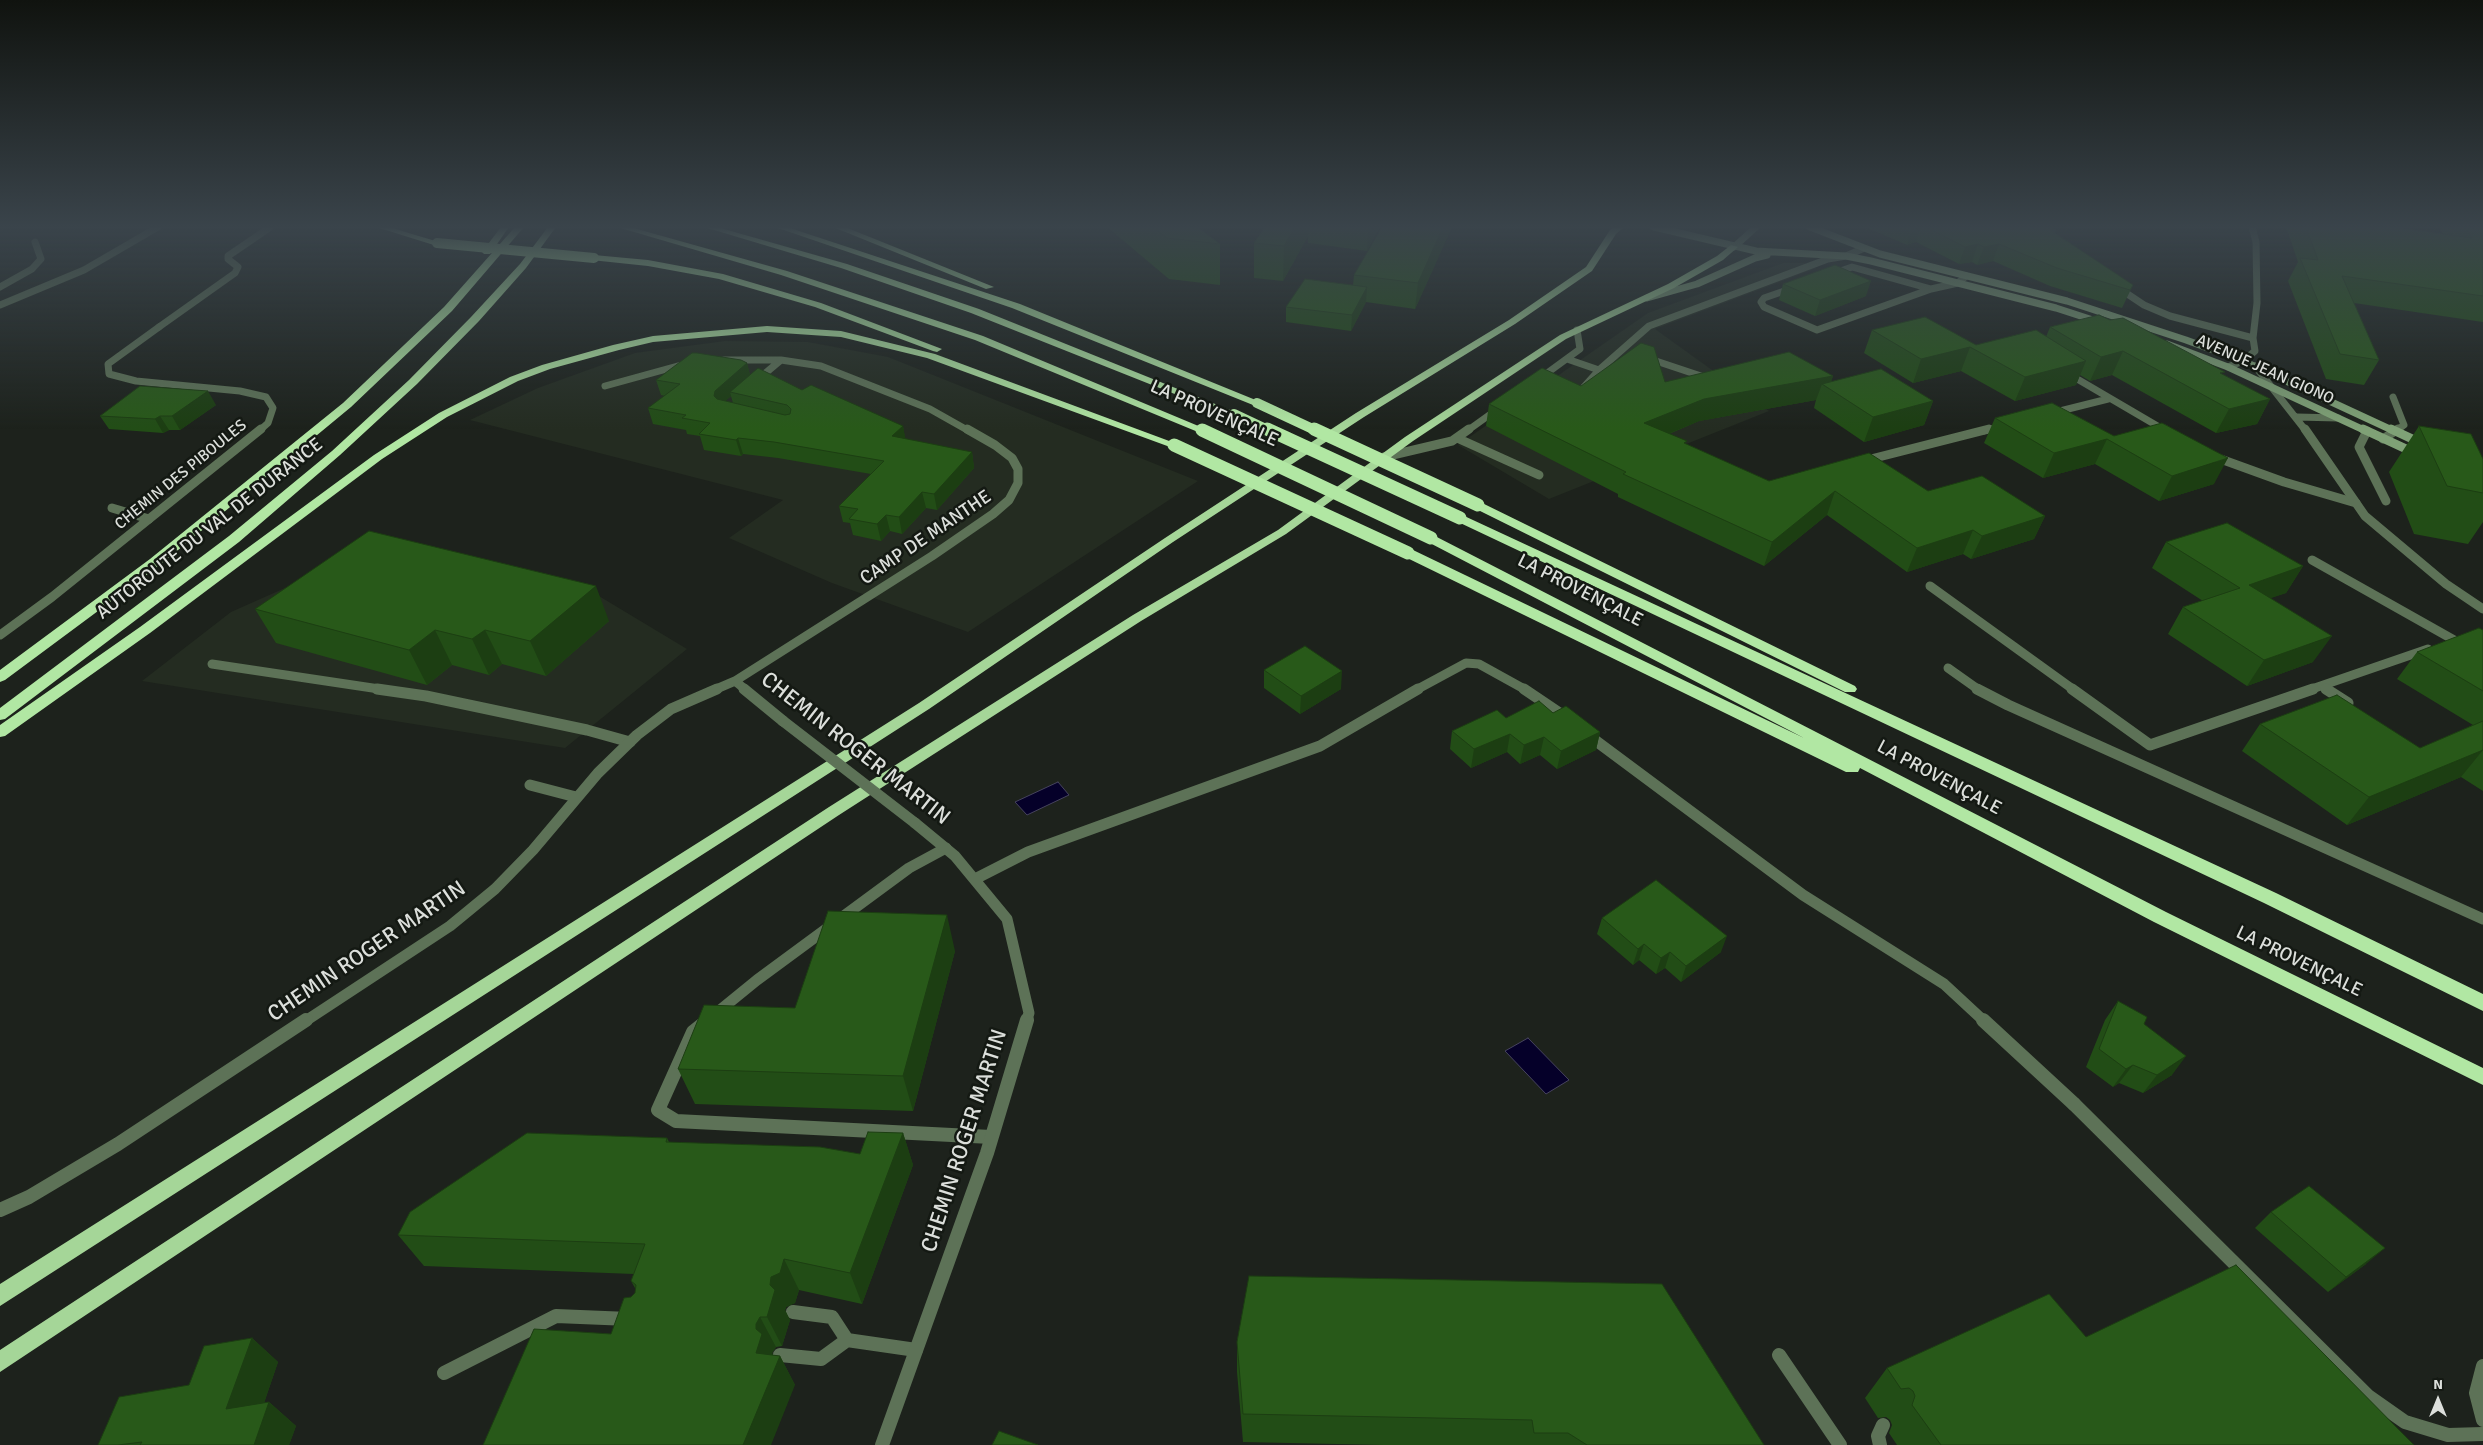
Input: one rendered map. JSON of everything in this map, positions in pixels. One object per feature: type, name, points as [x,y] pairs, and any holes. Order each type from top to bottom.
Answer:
[{"type":"highway","points":[[448,309],[458,294]]},
{"type":"highway","name":"AUTOROUTE DU VAL DE DURANCE","points":[[0,677],[155,562],[259,479],[347,405],[448,309],[461,294]]},
{"type":"highway","name":"AUTOROUTE DU VAL DE DURANCE","points":[[0,715],[234,539],[336,453],[413,382],[497,294]]},
{"type":"highway","points":[[785,294],[852,317],[1040,387],[1174,444],[1408,553],[2160,917]]},
{"type":"highway","name":"LA PROVENÇALE","points":[[848,294],[979,338],[1202,430],[1431,538],[2160,917],[2483,1077]]},
{"type":"highway","name":"LA PROVENÇALE","points":[[928,294],[974,310],[1234,414],[2270,898],[2483,1003]]},
{"type":"highway","points":[[981,294],[1016,306],[1257,403]]},
{"type":"highway","points":[[1009,294],[1257,403],[1478,505],[2270,898]]},
{"type":"highway","points":[[0,1296],[924,706],[1169,540],[1352,420],[1512,322],[1552,294]]},
{"type":"highway","points":[[0,1362],[834,811],[1137,618],[1282,532],[1384,456],[1563,337],[1652,294]]},
{"type":"highway","points":[[0,732],[145,630],[378,457],[443,415],[481,394],[530,373],[617,347],[682,335],[742,330],[813,331],[850,335],[931,356],[1174,444]]},
{"type":"main road","points":[[1639,300],[1659,294]]},
{"type":"main road","points":[[2003,294],[2056,308],[2103,323]]},
{"type":"main road","name":"AVENUE JEAN GIONO","points":[[2040,294],[2067,301],[2186,340],[2243,361],[2430,447]]},
{"type":"main road","name":"AVENUE JEAN GIONO","points":[[2158,341],[2228,367],[2276,388],[2429,460]]},
{"type":"street","points":[[0,305],[25,294]]},
{"type":"street","name":"CHEMIN DES PIBOULES","points":[[0,635],[52,597],[227,458],[268,423],[272,408],[266,398],[240,391],[136,380],[109,374],[108,364],[205,294]]},
{"type":"street","points":[[1575,397],[1599,370],[1648,326],[1733,294]]},
{"type":"street","points":[[1774,294],[1764,298],[1761,302],[1764,307],[1817,330],[1917,294]]},
{"type":"street","points":[[2129,294],[2144,305],[2170,316],[2253,338]]},
{"type":"street","points":[[2228,367],[2243,361],[2255,351],[2253,338],[2256,294]]},
{"type":"street","points":[[1536,382],[1580,350],[1577,330]]},
{"type":"street","points":[[1622,350],[1632,353]]},
{"type":"street","points":[[1641,356],[1704,377]]},
{"type":"street","points":[[1567,359],[1599,370]]},
{"type":"street","points":[[752,385],[781,360]]},
{"type":"street","name":"CAMP DE MANTHE","points":[[711,361],[781,360],[821,366],[930,410],[995,445],[1012,458],[1018,469],[1018,483],[1009,500],[994,514],[932,556],[736,681]]},
{"type":"street","points":[[605,386],[630,377],[696,363]]},
{"type":"street","points":[[2255,366],[2276,388],[2365,516],[2446,584],[2483,609]]},
{"type":"street","points":[[2061,369],[2108,399],[2177,436]]},
{"type":"street","points":[[2384,439],[2397,432],[2404,425],[2393,397]]},
{"type":"street","points":[[2041,416],[2108,399]]},
{"type":"street","points":[[1384,456],[1452,441],[1504,404]]},
{"type":"street","points":[[2297,417],[2338,418]]},
{"type":"street","points":[[1857,462],[2012,423]]},
{"type":"street","points":[[2367,431],[2359,447],[2386,501]]},
{"type":"street","points":[[1457,438],[1539,475]]},
{"type":"street","points":[[2203,450],[2221,460],[2284,482],[2356,503]]},
{"type":"street","points":[[112,508],[149,519]]},
{"type":"street","points":[[1930,586],[2150,745],[2459,639],[2312,560]]},
{"type":"street","points":[[975,879],[1028,852],[1320,746],[1455,667],[1466,663],[1479,664],[1537,696],[1803,895],[1944,984],[2074,1104],[2368,1396],[2405,1422],[2448,1435],[2483,1434]]},
{"type":"street","points":[[212,664],[426,696],[587,730],[630,742]]},
{"type":"street","points":[[1948,668],[1968,684],[2008,705],[2483,919]]},
{"type":"street","name":"CHEMIN ROGER MARTIN","points":[[0,1210],[29,1197],[118,1144],[450,926],[495,889],[533,850],[576,797],[630,742],[671,708],[736,681],[783,722],[946,848],[975,879],[1007,918],[1029,1013],[991,1138],[882,1445]]},
{"type":"street","points":[[2322,686],[2354,706]]},
{"type":"street","points":[[530,786],[576,797]]},
{"type":"street","points":[[946,848],[909,868],[757,980],[693,1032],[658,1110],[676,1121],[991,1138]]},
{"type":"street","points":[[792,1312],[832,1317],[847,1340]]},
{"type":"street","points":[[444,1373],[556,1316],[647,1319]]},
{"type":"street","points":[[780,1354],[821,1359],[847,1340],[916,1350]]},
{"type":"street","points":[[1779,1354],[1840,1445]]},
{"type":"street","points":[[2483,1366],[2476,1393],[2483,1420]]},
{"type":"street","points":[[1880,1445],[1878,1436],[1883,1425]]},
{"type":"shaded area","points":[[1698,294],[1747,294],[1655,329],[1769,411],[1549,499],[1458,445],[1648,313]]},
{"type":"shaded area","points":[[725,341],[808,342],[888,357],[1198,481],[968,632],[832,583],[729,538],[783,500],[470,420],[538,388],[635,353]]},
{"type":"shaded area","points":[[303,580],[584,587],[687,649],[565,748],[142,681],[231,612]]},
{"type":"shaded area","points":[[1058,782],[1069,795],[1027,815],[1015,802]]},
{"type":"shaded area","points":[[1528,1038],[1569,1080],[1546,1094],[1505,1051]]},
{"type":"building","points":[[1295,294],[1363,294],[1352,315],[1286,307]]},
{"type":"building","points":[[1807,294],[1835,294],[1820,300]]},
{"type":"building","points":[[2315,294],[2350,294],[2379,360],[2340,354]]},
{"type":"building","points":[[2099,315],[2110,320],[2123,318],[2225,372],[2220,373],[2270,399],[2229,409],[2123,351],[2101,357],[2050,327]]},
{"type":"building","points":[[1925,317],[1976,345],[2036,330],[2086,361],[2025,377],[1970,347],[1921,359],[1872,330]]},
{"type":"building","points":[[1641,343],[1654,347],[1665,382],[1789,352],[1833,376],[1704,399],[1644,423],[1687,441],[1684,443],[1769,481],[1869,453],[1928,491],[1982,476],[2045,516],[1982,536],[1973,530],[1917,548],[1835,491],[1772,542],[1623,474],[1626,472],[1489,404],[1542,368],[1581,386]]},
{"type":"building","points":[[692,353],[741,360],[747,363],[715,391],[714,396],[717,399],[785,415],[790,414],[791,409],[787,405],[730,392],[758,368],[802,390],[811,385],[903,426],[892,436],[972,452],[934,494],[922,492],[899,517],[886,515],[877,524],[849,519],[858,509],[839,506],[884,461],[774,442],[738,438],[736,440],[699,434],[710,423],[682,418],[686,415],[648,408],[680,384],[656,380]]},
{"type":"building","points":[[1881,369],[1933,401],[1873,417],[1822,384]]},
{"type":"building","points":[[140,386],[208,391],[172,416],[160,416],[155,419],[100,416]]},
{"type":"building","points":[[2052,403],[2114,436],[2162,423],[2228,458],[2172,476],[2107,439],[2054,453],[1995,418]]},
{"type":"building","points":[[2419,426],[2471,434],[2483,459],[2483,493],[2447,486]]},
{"type":"building","points":[[2227,523],[2303,566],[2249,585],[2332,636],[2264,660],[2183,607],[2240,588],[2166,542]]},
{"type":"building","points":[[369,531],[596,586],[530,641],[485,630],[472,639],[435,630],[409,650],[255,609]]},
{"type":"building","points":[[2479,628],[2483,630],[2483,691],[2417,652]]},
{"type":"building","points":[[1305,646],[1342,671],[1301,696],[1264,670]]},
{"type":"building","points":[[2337,695],[2420,748],[2483,721],[2483,750],[2369,797],[2260,724]]},
{"type":"building","points":[[1539,701],[1553,713],[1566,706],[1600,732],[1561,751],[1544,737],[1524,745],[1510,734],[1474,749],[1452,731],[1497,710],[1506,718]]},
{"type":"building","points":[[1656,880],[1727,936],[1686,966],[1670,952],[1661,958],[1644,944],[1638,949],[1602,918]]},
{"type":"building","points":[[828,911],[947,915],[903,1076],[678,1069],[704,1005],[795,1008]]},
{"type":"building","points":[[2118,1001],[2147,1017],[2144,1024],[2186,1056],[2157,1075],[2133,1065],[2126,1069],[2099,1049]]},
{"type":"building","points":[[868,1132],[903,1133],[850,1273],[784,1259],[780,1273],[771,1277],[770,1285],[775,1290],[767,1317],[760,1317],[756,1324],[756,1329],[762,1334],[756,1353],[780,1356],[743,1445],[483,1445],[534,1329],[611,1334],[624,1298],[631,1297],[635,1293],[636,1285],[631,1281],[645,1244],[398,1235],[410,1212],[527,1133],[667,1138],[666,1142],[820,1147],[860,1154]]},
{"type":"building","points":[[2309,1186],[2385,1248],[2346,1277],[2271,1212]]},
{"type":"building","points":[[2236,1265],[2414,1445],[1941,1445],[1912,1405],[1915,1396],[1913,1391],[1909,1388],[1901,1389],[1887,1368],[2049,1294],[2086,1337]]},
{"type":"building","points":[[1249,1276],[1662,1284],[1764,1445],[1587,1445],[1568,1433],[1534,1433],[1532,1420],[1243,1414],[1237,1342]]},
{"type":"building","points":[[252,1338],[226,1409],[269,1402],[254,1445],[140,1445],[142,1442],[98,1445],[119,1397],[189,1385],[204,1346]]},
{"type":"building","points":[[999,1431],[1038,1445],[992,1445]]}]
